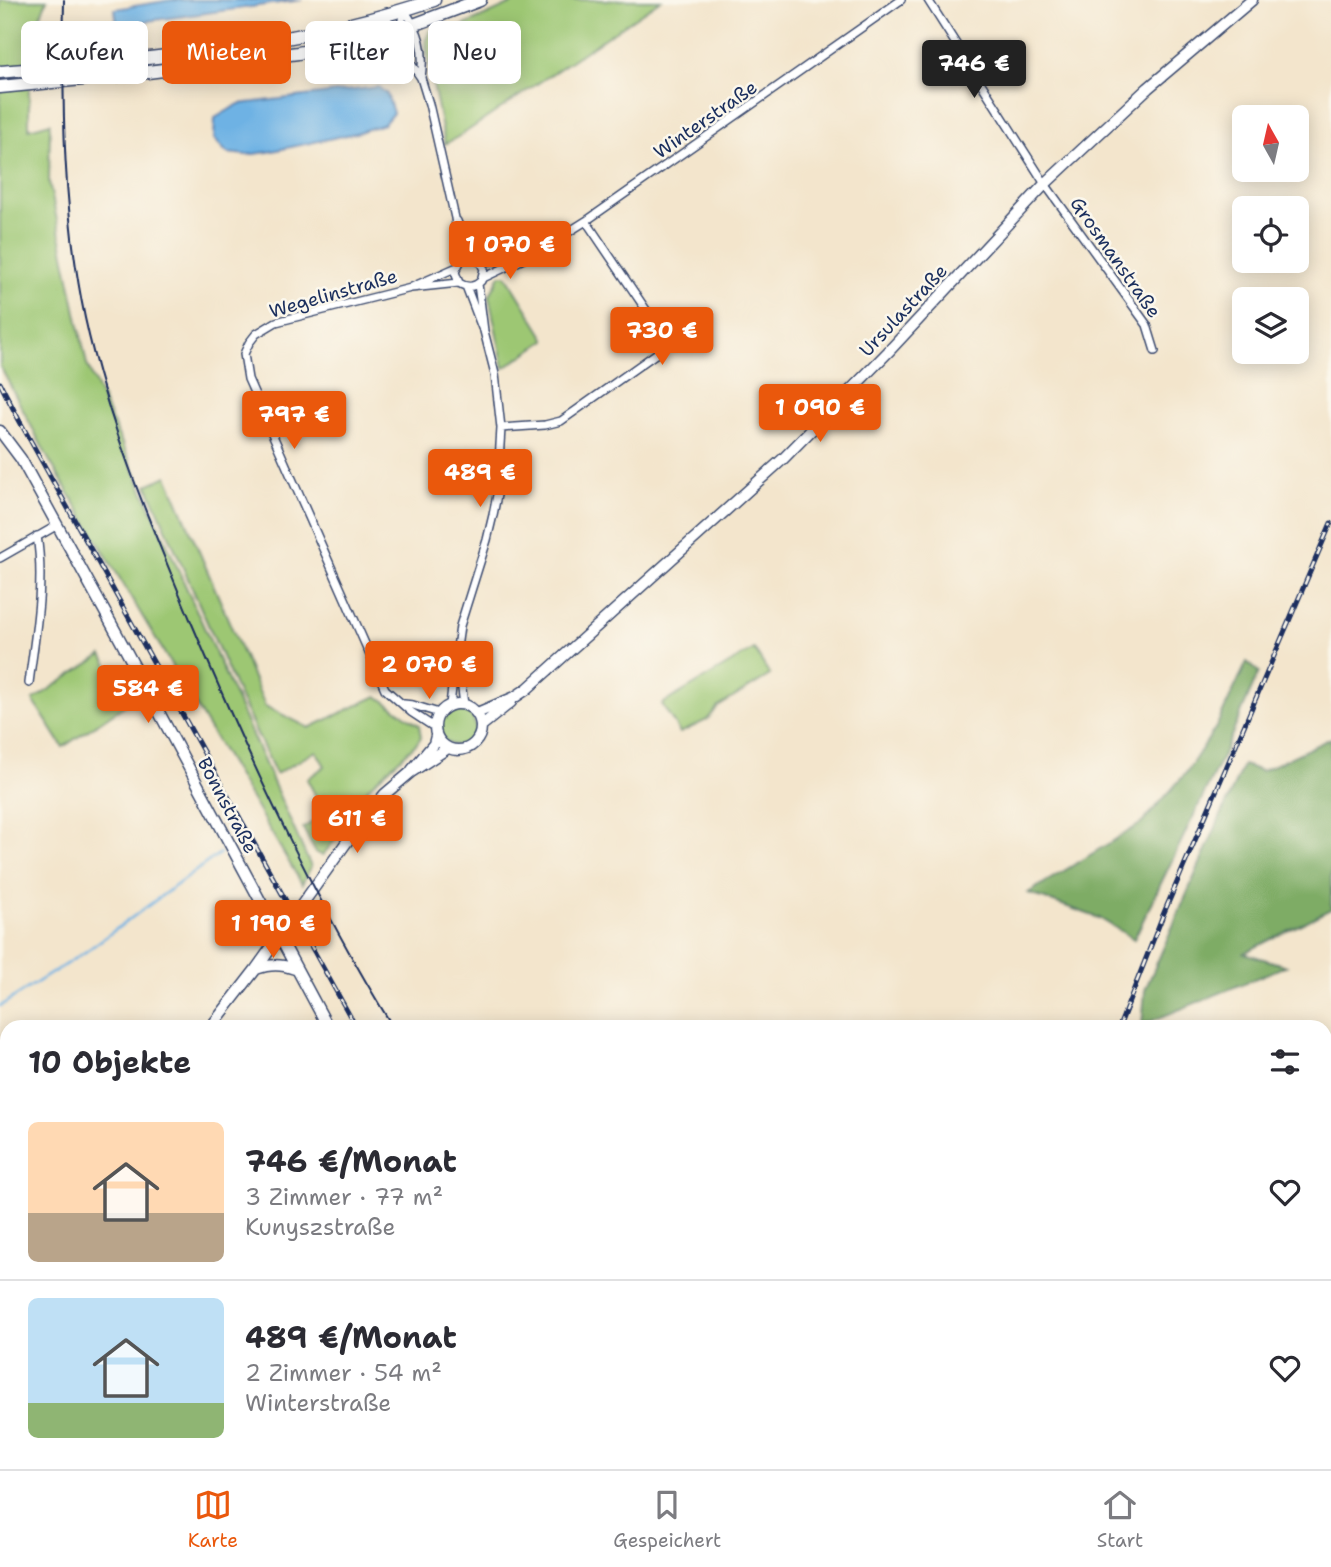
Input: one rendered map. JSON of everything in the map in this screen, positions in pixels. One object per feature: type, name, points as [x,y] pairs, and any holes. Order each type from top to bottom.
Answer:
[{"type":"main road","points":[[0,72],[160,59],[225,49],[295,37],[434,0]]},
{"type":"main road","points":[[416,25],[480,0]]},
{"type":"main road","points":[[0,87],[161,71],[305,52]]},
{"type":"street","name":"Winterstraße","points":[[481,281],[542,250],[586,221],[901,0]]},
{"type":"street","name":"Grosmanstraße","points":[[928,0],[1045,184],[1147,325],[1154,351]]},
{"type":"street","name":"Ursulastraße","points":[[217,1020],[256,970],[356,829],[385,794],[411,772],[448,748],[463,750],[470,747],[479,737],[481,726],[585,638],[783,459],[888,352],[1045,184],[1166,71],[1252,0]]},
{"type":"street","points":[[404,10],[416,25],[424,61],[421,78]]},
{"type":"street","points":[[402,21],[404,10]]},
{"type":"street","points":[[414,68],[421,78],[455,218],[461,260]]},
{"type":"street","points":[[455,218],[471,257]]},
{"type":"street","points":[[500,428],[545,425],[561,421],[657,354],[663,346],[664,338],[659,329],[586,221]]},
{"type":"street","points":[[464,705],[457,668],[457,648],[460,626],[487,540],[497,495],[500,428],[495,374],[484,331],[463,285],[455,276],[455,268],[461,260],[471,257],[480,261],[484,269],[481,281],[484,331]]},
{"type":"street","name":"Winterstraße","points":[[480,261],[523,258]]},
{"type":"street","name":"Wegelinstraße","points":[[435,732],[385,689],[248,379],[244,354],[256,334],[276,322],[411,288],[455,268]]},
{"type":"street","points":[[463,285],[481,281]]},
{"type":"street","name":"Wegelinstraße","points":[[411,288],[463,285]]},
{"type":"street","name":"Bonnstraße","points":[[0,431],[20,459],[117,634],[277,937],[324,1020]]},
{"type":"street","points":[[0,558],[57,526]]},
{"type":"street","points":[[29,683],[41,559],[37,536]]},
{"type":"street","points":[[450,705],[457,668]]},
{"type":"street","name":"Ursulastraße","points":[[477,713],[515,697]]},
{"type":"street","points":[[404,705],[414,705],[439,713],[450,705],[464,705],[477,713],[481,726]]},
{"type":"street","name":"Ursulastraße","points":[[411,772],[434,744],[439,713]]},
{"type":"street","points":[[435,732],[448,748]]},
{"type":"street","points":[[256,970],[274,965],[295,969]]},
{"type":"green space","points":[[0,0],[47,0],[38,21],[21,21],[21,84],[29,84],[29,129],[50,123],[49,182],[87,365],[311,867],[302,884],[48,458],[0,366]]},
{"type":"green space","points":[[520,0],[661,0],[445,144],[433,84],[521,84],[521,21],[474,21]]},
{"type":"green space","points":[[500,275],[506,275],[546,340],[504,368],[489,297]]},
{"type":"green space","points":[[167,476],[265,706],[309,728],[377,696],[419,725],[421,737],[417,743],[370,786],[323,855],[316,853],[303,828],[321,817],[320,814],[324,812],[307,779],[325,766],[316,751],[276,774],[147,485]]},
{"type":"green space","points":[[754,649],[770,675],[718,707],[707,720],[680,733],[662,704]]},
{"type":"green space","points":[[102,655],[130,702],[63,747],[33,700]]},
{"type":"green space","points":[[1247,662],[1259,672],[1223,755],[1134,939],[1099,918],[1028,893],[1142,823],[1186,773],[1216,727]]},
{"type":"green space","points":[[457,709],[470,714],[475,727],[470,740],[457,745],[444,740],[439,727],[444,714]]},
{"type":"green space","points":[[1331,738],[1331,909],[1244,953],[1286,966],[1154,1020],[1142,1020],[1145,990],[1243,765],[1262,771]]},
{"type":"water","points":[[172,0],[302,0],[147,21],[116,21],[115,9]]},
{"type":"water","points":[[378,87],[387,94],[393,113],[384,124],[356,133],[246,155],[227,153],[214,139],[215,118],[239,104]]},
{"type":"waterway","points":[[0,1006],[85,952],[220,853]]},
{"type":"tram line","points":[[64,0],[64,120],[72,239],[94,357],[118,435],[146,511],[237,728],[310,880],[389,1020]]},
{"type":"railway","points":[[0,383],[352,1020]]},
{"type":"railway","points":[[1122,1020],[1163,915],[1331,523]]}]
